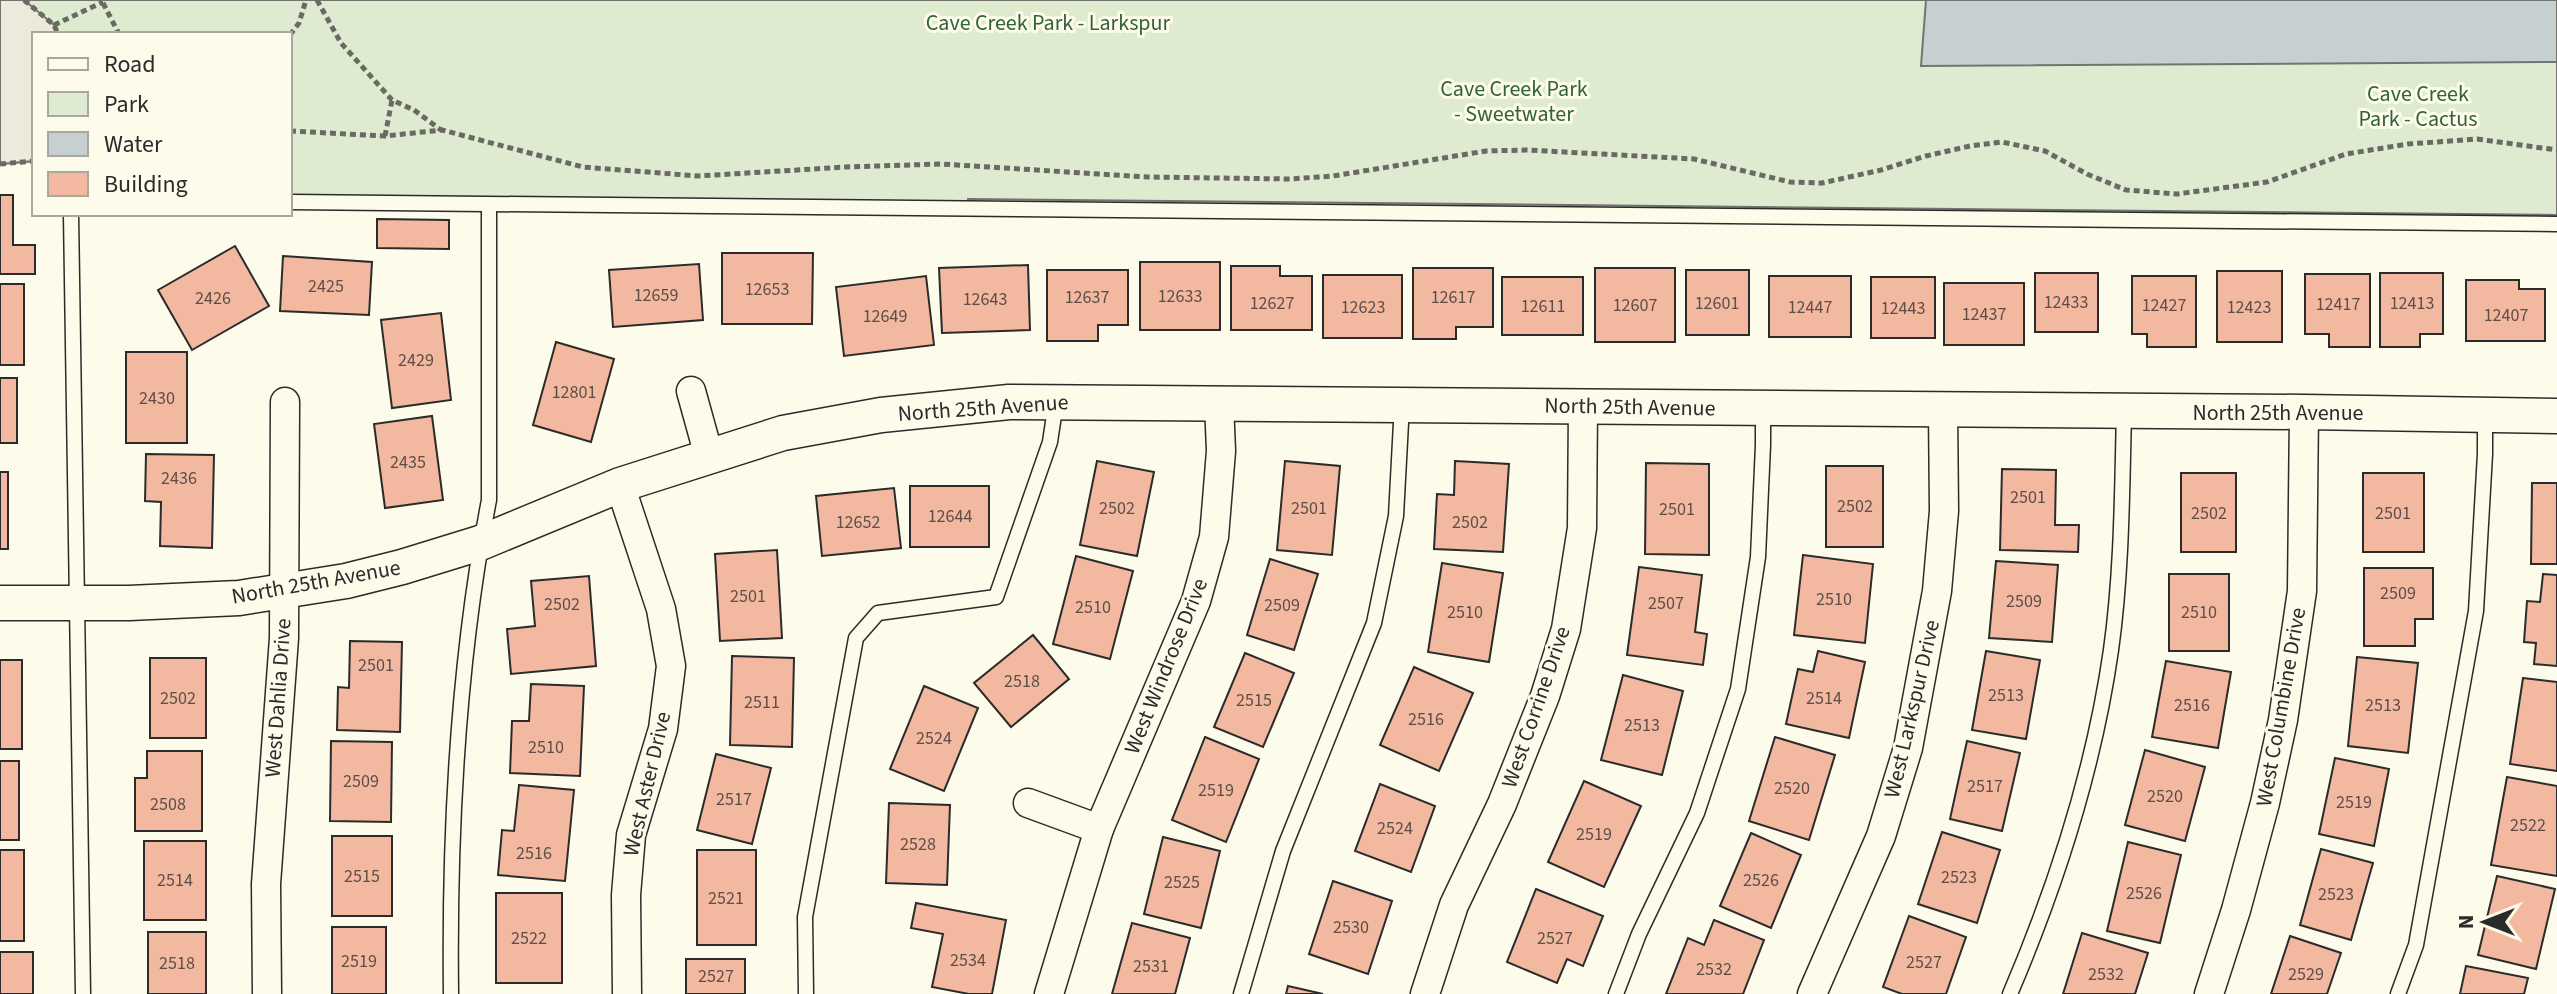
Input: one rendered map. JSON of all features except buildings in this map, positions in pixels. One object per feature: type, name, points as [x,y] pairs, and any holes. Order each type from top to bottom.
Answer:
[{"type":"street","points":[[691,391],[709,456]]},
{"type":"street","name":"West Dahlia Drive","points":[[267,994],[266,884],[284,638],[285,402]]},
{"type":"street","name":"North 25th Avenue","points":[[0,603],[192,601],[239,598],[346,581],[480,543],[620,485],[783,433],[881,415],[941,408],[1056,402],[2557,416]]},
{"type":"street","name":"West Windrose Drive","points":[[1049,994],[1099,829],[1196,601],[1214,537],[1221,451],[1219,403]]},
{"type":"street","name":"West Corrine Drive","points":[[1425,994],[1454,905],[1502,804],[1545,696],[1566,629],[1582,528],[1583,406]]},
{"type":"street","name":"West Larkspur Drive","points":[[1812,994],[1881,836],[1908,748],[1937,591],[1944,511],[1943,409]]},
{"type":"street","name":"West Columbine Drive","points":[[2209,994],[2265,803],[2283,720],[2302,591],[2304,412]]},
{"type":"street","name":"West Aster Drive","points":[[620,485],[661,609],[671,666],[663,729],[631,835],[626,895],[627,994]]},
{"type":"street","points":[[1028,803],[1099,829]]},
{"type":"lane","points":[[292,202],[2557,224]]},
{"type":"lane","points":[[451,994],[450,896],[458,742],[480,543],[489,500],[489,205]]},
{"type":"lane","points":[[71,216],[83,994]]},
{"type":"lane","points":[[806,994],[805,917],[856,638],[878,613],[996,597],[1050,442],[1056,402]]},
{"type":"lane","points":[[1241,994],[1283,851],[1374,623],[1396,516],[1402,404]]},
{"type":"lane","points":[[1616,994],[1639,934],[1697,813],[1738,689],[1758,557],[1763,408]]},
{"type":"lane","points":[[2010,994],[2064,855],[2091,753],[2111,650],[2120,546],[2124,412]]},
{"type":"lane","points":[[2398,994],[2416,945],[2476,611],[2485,415]]},
{"type":"path","points":[[24,0],[54,25],[57,32]]},
{"type":"path","points":[[292,32],[299,23],[306,0]]},
{"type":"path","points":[[317,0],[341,43],[392,100],[414,110],[442,130]]},
{"type":"path","points":[[54,25],[103,1],[118,32]]},
{"type":"path","points":[[385,136],[392,100]]},
{"type":"path","points":[[292,131],[385,136],[442,130],[583,167],[698,176],[941,164],[1147,177],[1290,179],[1333,176],[1486,151],[1527,150],[1694,159],[1790,182],[1822,183],[1941,152],[2002,142],[2045,151],[2087,174],[2126,190],[2177,194],[2267,182],[2346,154],[2408,144],[2477,139],[2557,150]]},
{"type":"path","points":[[0,164],[32,161]]},
{"type":"green space","points":[[0,0],[2557,0],[2557,215],[968,199],[969,210],[292,202],[292,32],[32,32],[32,161],[0,164]]},
{"type":"shaded area","points":[[0,0],[24,0],[54,25],[57,32],[32,32],[32,161],[0,164]]},
{"type":"water","points":[[1926,0],[2557,0],[2557,62],[1921,66]]},
{"type":"park label","name":"Cave Creek Park - Larkspur","points":[[1048,23]]},
{"type":"park label","name":"Cave Creek Park - Sweetwater","points":[[1514,102]]},
{"type":"park label","name":"Cave Creek Park - Cactus","points":[[2418,106]]}]
